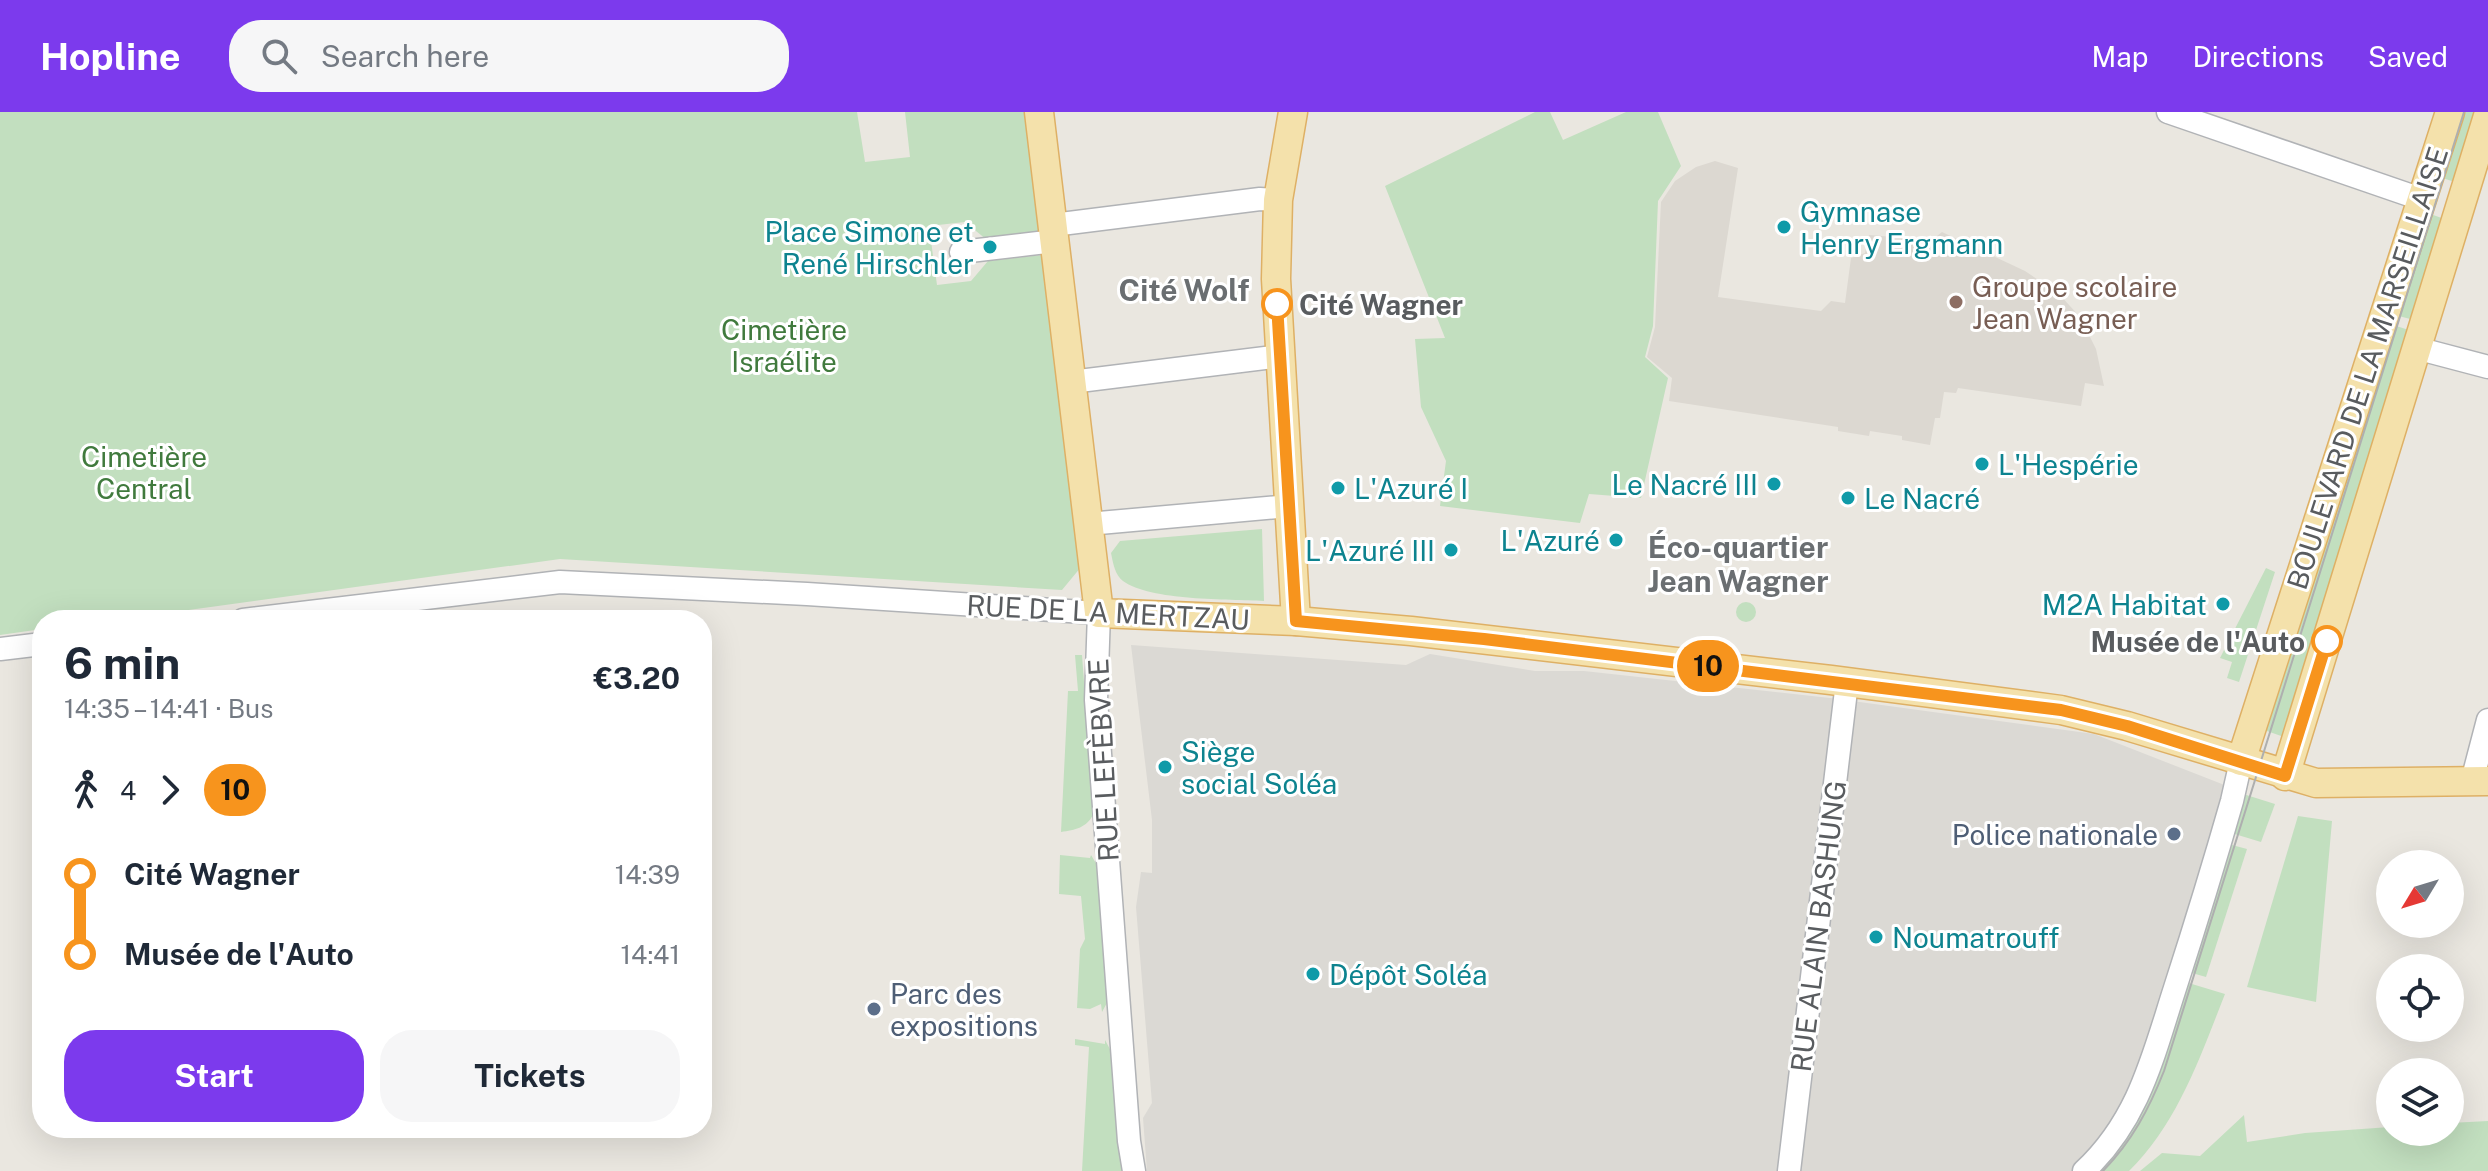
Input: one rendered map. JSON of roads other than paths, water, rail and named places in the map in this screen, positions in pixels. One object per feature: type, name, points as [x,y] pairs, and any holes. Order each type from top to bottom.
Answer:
[{"type":"main road","name":"RUE LEFÈBVRE","points":[[1039,112],[1099,613]]},
{"type":"main road","points":[[1293,112],[1278,200],[1276,279],[1296,621]]},
{"type":"main road","name":"BOULEVARD DE LA MARSEILLAISE","points":[[2241,761],[2450,112]]},
{"type":"main road","name":"BOULEVARD DE LA MARSEILLAISE","points":[[2285,776],[2488,116]]},
{"type":"main road","points":[[2421,199],[2460,210]]},
{"type":"main road","name":"RUE DE LA MERTZAU","points":[[1099,613],[1296,621],[1426,632],[1847,682],[2061,710],[2127,726],[2285,776],[2330,784],[2480,781]]},
{"type":"street","points":[[2168,112],[2421,199]]},
{"type":"street","points":[[961,252],[1054,233],[1260,199],[1278,200]]},
{"type":"street","points":[[2416,348],[2488,367]]},
{"type":"street","points":[[1071,382],[1281,356]]},
{"type":"street","points":[[1088,524],[1289,506]]},
{"type":"street","name":"RUE DE LA MERTZAU","points":[[326,610],[560,582],[1099,613]]},
{"type":"street","name":"RUE LEFÈBVRE","points":[[1099,613],[1096,700],[1129,1141],[1134,1171]]},
{"type":"street","points":[[0,649],[32,645]]},
{"type":"street","name":"RUE ALAIN BASHUNG","points":[[1789,1171],[1847,682]]},
{"type":"street","points":[[2480,781],[2488,720]]},
{"type":"street","points":[[2084,1171],[2103,1154],[2126,1122],[2152,1063],[2232,801],[2241,761]]},
{"type":"tram line","points":[[2103,1171],[2139,1124],[2164,1071],[2464,112]]},
{"type":"place","name":"Gymnase Henry Ergmann","points":[[1784,227]]},
{"type":"place","name":"Place Simone et René Hirschler","points":[[990,247]]},
{"type":"place","name":"Groupe scolaire Jean Wagner","points":[[1956,302]]},
{"type":"place","name":"Cité Wagner","points":[[1277,304]]},
{"type":"place","name":"L'Hespérie","points":[[1982,464]]},
{"type":"place","name":"Le Nacré III","points":[[1774,484]]},
{"type":"place","name":"L'Azuré I","points":[[1338,488]]},
{"type":"place","name":"Le Nacré","points":[[1848,498]]},
{"type":"place","name":"L'Azuré","points":[[1616,540]]},
{"type":"place","name":"L'Azuré III","points":[[1451,550]]},
{"type":"place","name":"M2A Habitat","points":[[2223,604]]},
{"type":"place","name":"Musée de l'Auto","points":[[2327,641]]},
{"type":"place","name":"Siège social Soléa","points":[[1165,767]]},
{"type":"place","name":"Police nationale","points":[[2174,834]]},
{"type":"place","name":"Noumatrouff","points":[[1876,937]]},
{"type":"place","name":"Dépôt Soléa","points":[[1313,974]]},
{"type":"place","name":"Parc des expositions","points":[[874,1009]]},
{"type":"district","name":"Cité Wolf","points":[[1184,290]]},
{"type":"district","name":"Éco-quartier Jean Wagner","points":[[1738,564]]},
{"type":"park label","name":"Cimetière Israélite","points":[[784,345]]},
{"type":"park label","name":"Cimetière Central","points":[[144,472]]}]
